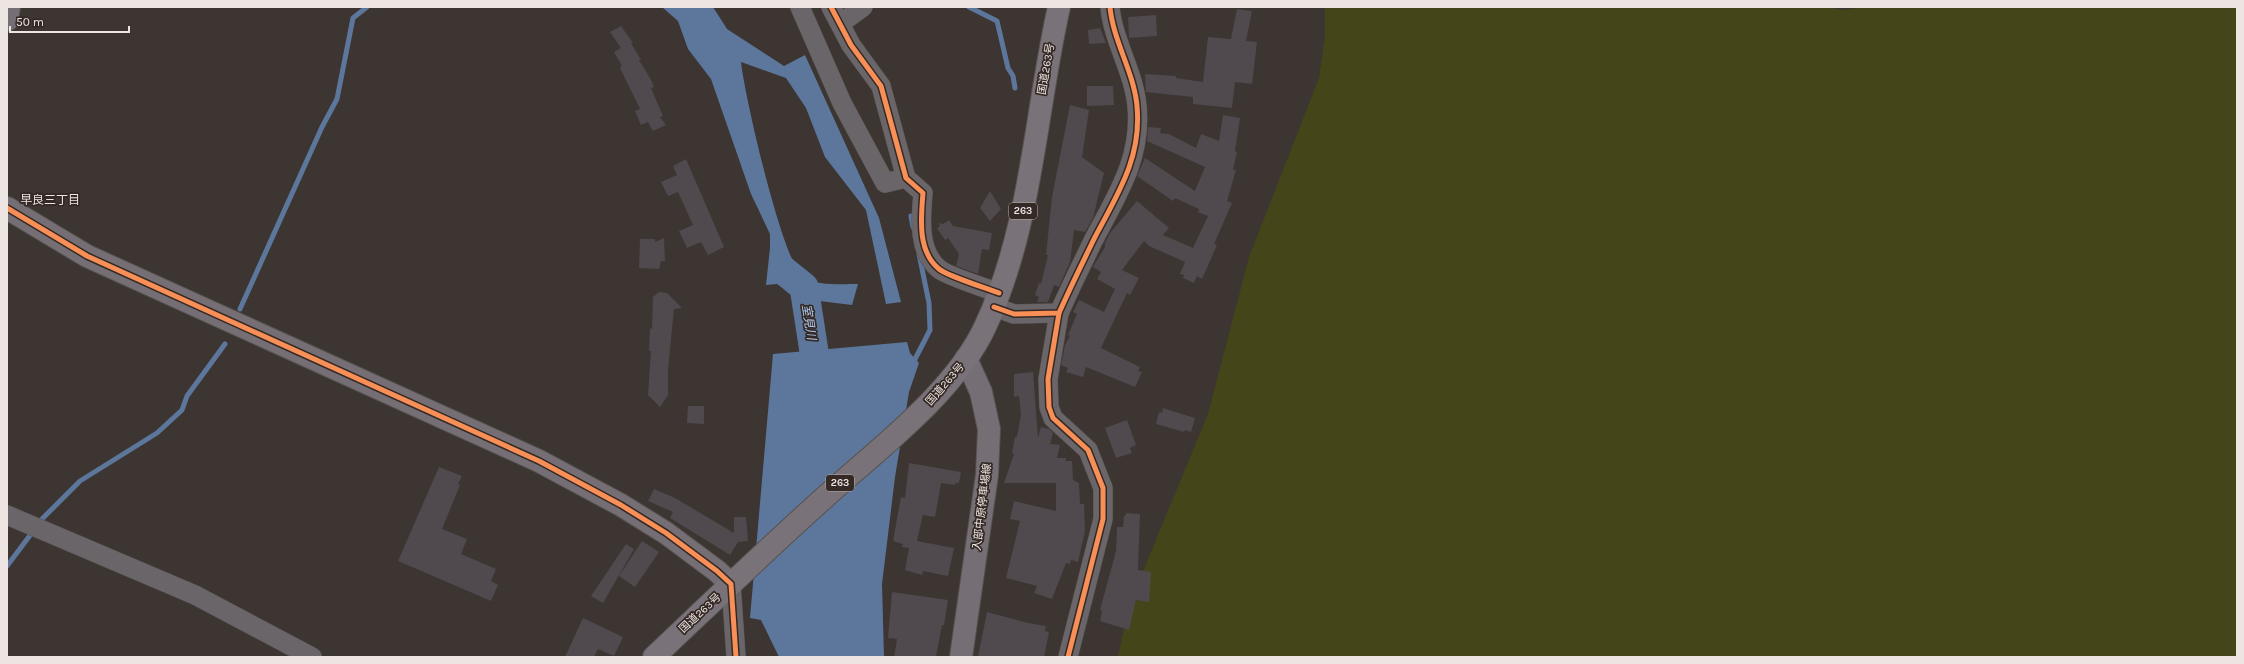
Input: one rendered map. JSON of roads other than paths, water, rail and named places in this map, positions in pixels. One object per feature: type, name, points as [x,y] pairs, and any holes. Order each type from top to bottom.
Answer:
[{"type":"highway","name":"国道263号","points":[[654,657],[737,578],[937,396],[966,359],[984,329],[996,300],[1022,215],[1047,58],[1058,7]]},
{"type":"street","points":[[7,20],[9,7]]},
{"type":"street","points":[[800,7],[842,103],[885,183],[906,178]]},
{"type":"street","points":[[831,7],[841,24],[850,45],[881,86],[906,178],[922,193],[921,226],[928,255],[939,269],[996,300],[1014,314],[1059,313]]},
{"type":"street","points":[[841,24],[863,7]]},
{"type":"street","points":[[1068,657],[1103,519],[1103,488],[1088,450],[1053,418],[1049,407],[1048,379],[1059,313],[1080,267],[1128,177],[1135,152],[1137,106],[1130,78],[1114,32],[1110,7]]},
{"type":"street","points":[[7,208],[87,256],[539,461],[621,505],[659,529],[717,571],[737,578],[736,657]]},
{"type":"street","name":"入部中原停車場線","points":[[960,657],[987,476],[989,429],[981,392],[966,359]]},
{"type":"street","points":[[7,515],[195,595],[312,657]]},
{"type":"water","points":[[662,7],[713,7],[727,29],[784,66],[805,55],[879,218],[901,302],[886,304],[866,210],[825,157],[806,108],[786,78],[741,62],[749,107],[766,177],[786,243],[795,266],[804,278],[809,281],[831,284],[858,284],[852,305],[795,298],[788,283],[766,285],[770,234],[751,194],[711,79],[688,49],[678,21]]},
{"type":"water","points":[[907,342],[910,353],[919,363],[909,392],[895,477],[882,584],[884,657],[779,657],[761,620],[750,618],[773,354]]},
{"type":"waterway","points":[[240,309],[322,127],[337,99],[353,18],[367,7]]},
{"type":"waterway","points":[[969,7],[997,21],[1008,68],[1013,76],[1015,88]]},
{"type":"waterway","points":[[911,216],[913,227]]},
{"type":"waterway","points":[[912,365],[930,330],[929,303],[919,254]]},
{"type":"waterway","name":"室見川","points":[[783,270],[804,287],[820,390]]},
{"type":"waterway","points":[[38,523],[80,481],[157,433],[182,410],[187,396],[225,344]]},
{"type":"waterway","points":[[7,566],[34,530]]},
{"type":"district","name":"早良三丁目","points":[[50,200]]}]
